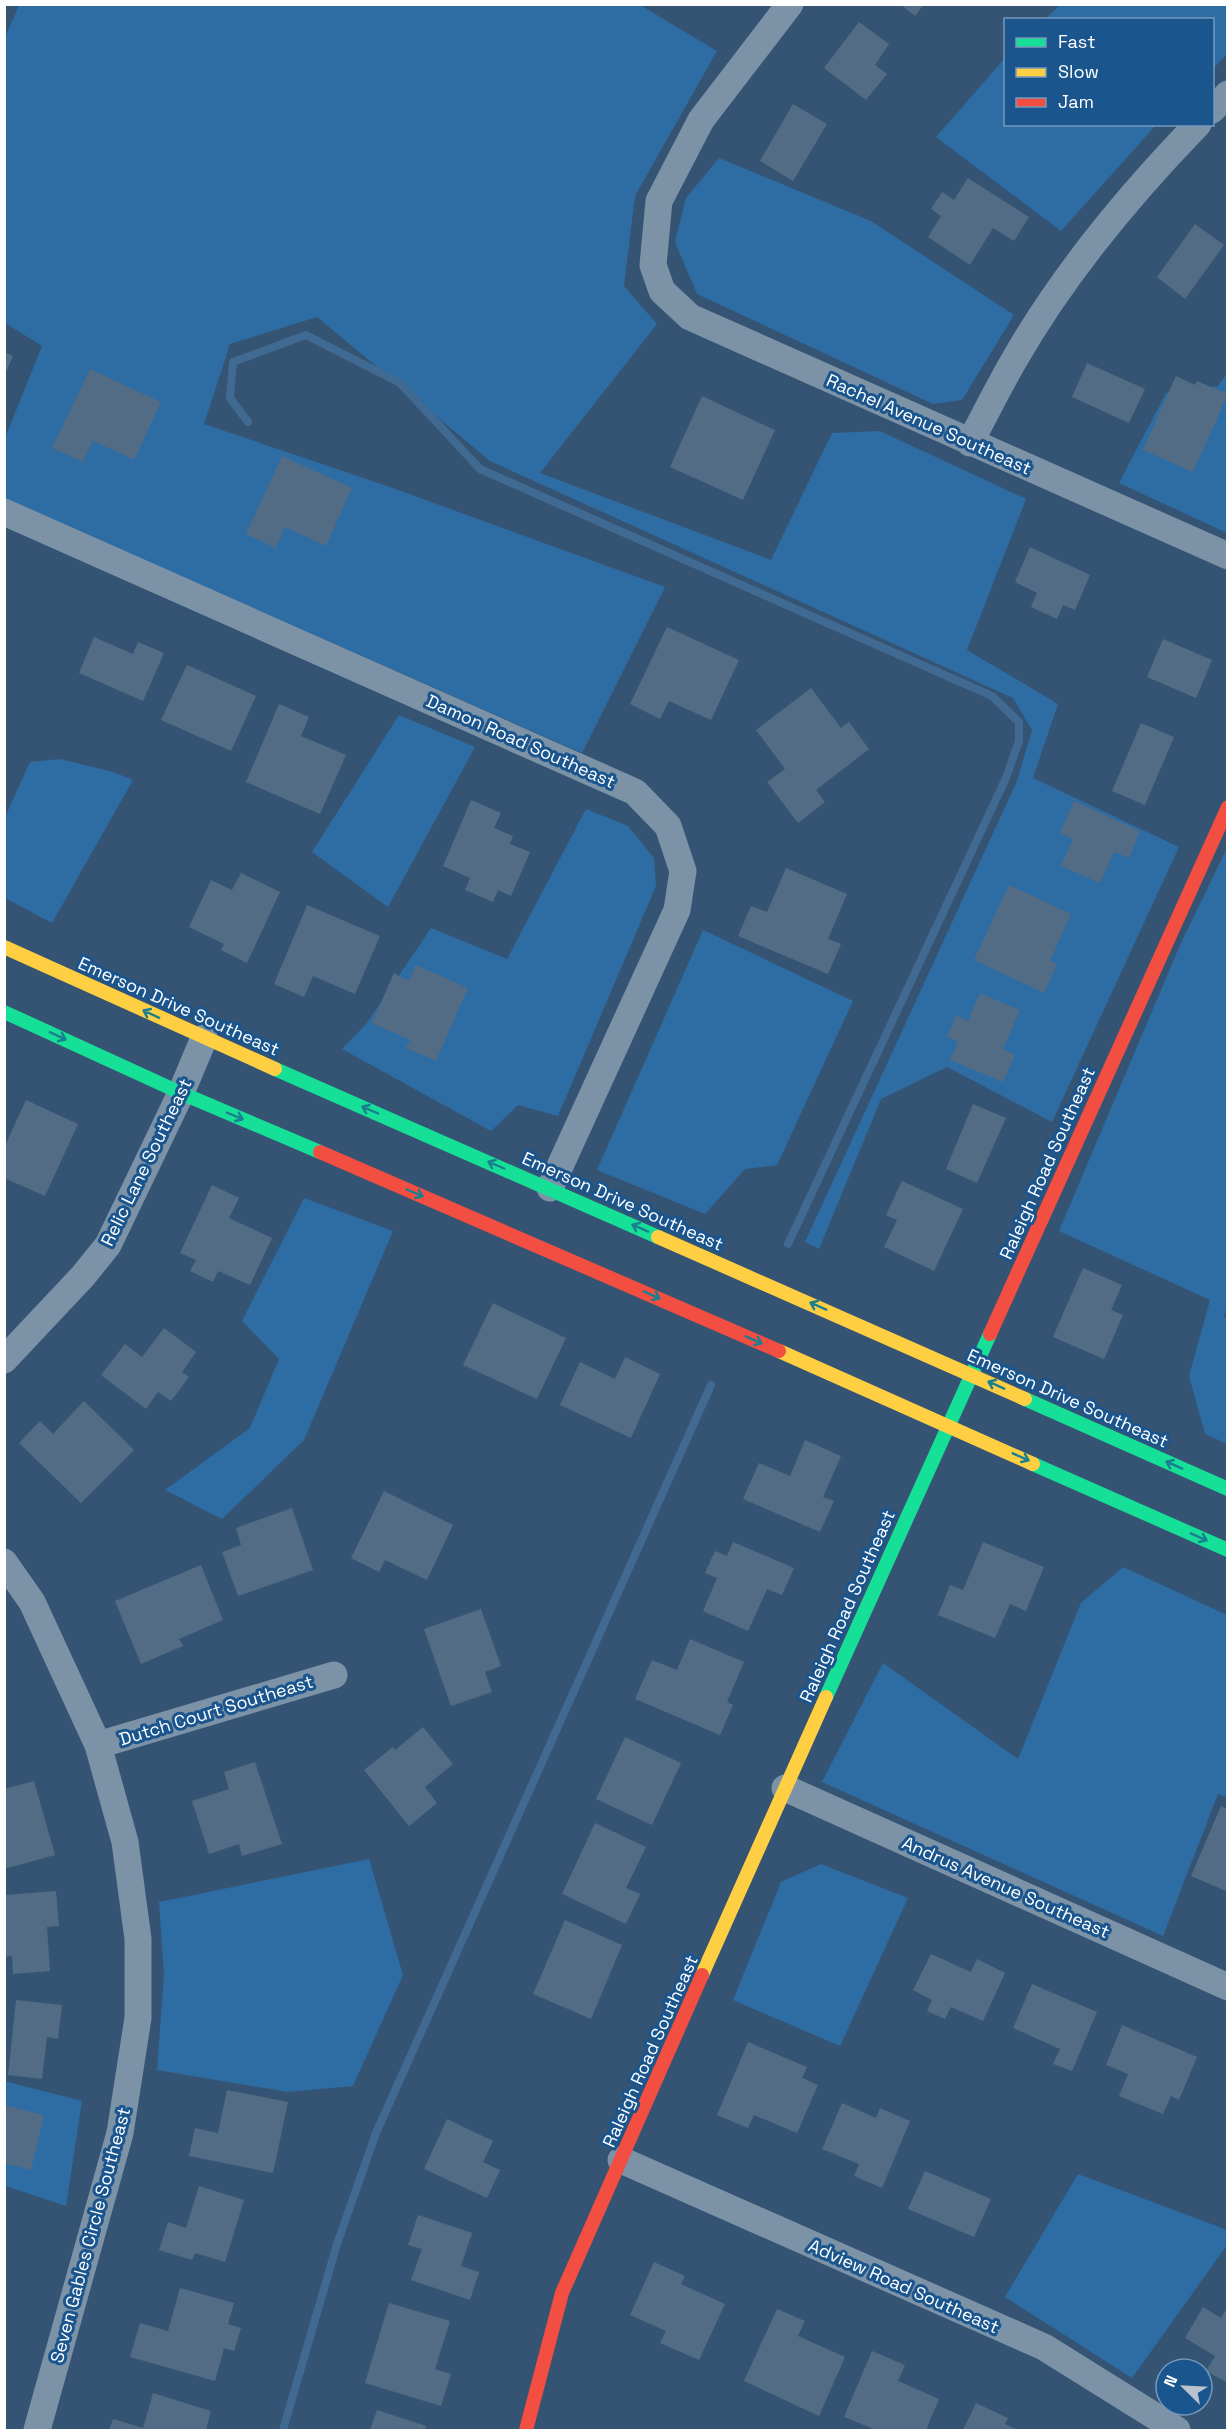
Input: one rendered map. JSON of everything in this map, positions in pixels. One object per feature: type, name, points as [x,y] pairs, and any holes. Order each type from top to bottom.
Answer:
[{"type":"street","name":"Rachel Avenue Southeast","points":[[790,4],[701,120],[659,201],[653,265],[662,291],[690,317],[1227,556]]},
{"type":"street","points":[[1214,108],[1227,94]]},
{"type":"street","points":[[970,443],[1013,361],[1078,264],[1158,165],[1196,126]]},
{"type":"street","name":"Damon Road Southeast","points":[[4,512],[635,792],[668,825],[683,871],[677,910],[550,1188]]},
{"type":"street","name":"Raleigh Road Southeast","points":[[526,2430],[562,2293],[785,1788],[1227,807]]},
{"type":"street","name":"Emerson Drive Southeast","points":[[4,947],[204,1038],[550,1188],[1227,1489]]},
{"type":"street","points":[[4,1012],[181,1093],[540,1246],[1227,1550]]},
{"type":"street","name":"Relic Lane Southeast","points":[[4,1360],[83,1276],[108,1245],[181,1093],[204,1038]]},
{"type":"street","name":"Seven Gables Circle Southeast","points":[[4,1562],[32,1602],[98,1745],[125,1842],[138,1939],[138,2018],[120,2133],[37,2430]]},
{"type":"street","name":"Dutch Court Southeast","points":[[98,1745],[334,1675]]},
{"type":"street","name":"Andrus Avenue Southeast","points":[[785,1788],[1227,1987]]},
{"type":"street","name":"Adview Road Southeast","points":[[621,2160],[1044,2347],[1177,2430]]},
{"type":"shaded area","points":[[19,5],[640,5],[717,51],[635,196],[624,286],[657,324],[540,473],[771,560],[832,433],[880,431],[1026,499],[967,650],[1058,704],[1033,778],[1179,847],[1052,1122],[947,1067],[881,1099],[819,1249],[805,1242],[1017,781],[1032,730],[1013,698],[490,461],[317,317],[230,344],[204,424],[390,487],[665,587],[582,753],[5,499],[5,438],[42,346],[5,323],[4,40]]},
{"type":"shaded area","points":[[1060,5],[1227,5],[1227,54],[1214,68],[1214,18],[1046,18]]},
{"type":"shaded area","points":[[1004,59],[1004,126],[1155,126],[1061,231],[936,137]]},
{"type":"shaded area","points":[[719,158],[871,221],[1014,315],[962,400],[933,404],[697,294],[675,242],[686,198]]},
{"type":"shaded area","points":[[1227,374],[1227,533],[1119,483],[1166,393],[1218,386]]},
{"type":"shaded area","points":[[399,715],[475,747],[388,907],[312,852]]},
{"type":"shaded area","points":[[60,759],[113,772],[133,780],[52,923],[5,898],[5,817],[30,762]]},
{"type":"shaded area","points":[[586,809],[628,826],[654,858],[656,886],[558,1116],[518,1105],[491,1131],[342,1049],[367,1023],[431,928],[507,959]]},
{"type":"shaded area","points":[[1227,848],[1228,1301],[1224,1317],[1228,1319],[1227,1444],[1205,1434],[1189,1376],[1210,1300],[1059,1231],[1180,945]]},
{"type":"shaded area","points":[[703,930],[853,1001],[777,1165],[745,1169],[705,1214],[597,1170]]},
{"type":"shaded area","points":[[304,1198],[393,1231],[304,1440],[222,1519],[165,1490],[250,1428],[279,1359],[242,1321]]},
{"type":"shaded area","points":[[1123,1567],[1227,1615],[1227,1797],[1218,1794],[1163,1936],[822,1782],[883,1663],[1018,1759],[1081,1603]]},
{"type":"shaded area","points":[[369,1859],[403,1975],[353,2086],[288,2092],[157,2070],[164,1974],[159,1902]]},
{"type":"shaded area","points":[[821,1864],[908,1898],[840,2046],[733,2000],[781,1882]]},
{"type":"shaded area","points":[[4,2081],[82,2101],[66,2206],[5,2186]]},
{"type":"shaded area","points":[[1078,2174],[1227,2230],[1227,2245],[1132,2378],[1005,2297]]},
{"type":"building","points":[[900,4],[924,4],[915,16]]},
{"type":"building","points":[[859,22],[889,44],[875,65],[887,74],[866,100],[824,68]]},
{"type":"building","points":[[793,104],[827,124],[793,181],[760,161]]},
{"type":"building","points":[[968,178],[1029,217],[1014,241],[993,228],[970,265],[928,237],[941,216],[931,209],[942,192],[954,200]]},
{"type":"building","points":[[1195,224],[1224,245],[1185,299],[1157,277]]},
{"type":"building","points":[[4,352],[13,356],[4,377]]},
{"type":"building","points":[[1087,363],[1145,389],[1129,423],[1072,397]]},
{"type":"building","points":[[90,369],[161,402],[134,460],[93,441],[83,462],[52,448]]},
{"type":"building","points":[[1176,376],[1195,385],[1197,381],[1228,394],[1193,472],[1143,450]]},
{"type":"building","points":[[702,396],[775,430],[743,500],[670,467]]},
{"type":"building","points":[[282,456],[352,488],[326,546],[285,527],[276,548],[246,534]]},
{"type":"building","points":[[1030,547],[1090,575],[1075,610],[1063,605],[1057,619],[1031,607],[1037,593],[1015,582]]},
{"type":"building","points":[[667,627],[739,660],[711,720],[669,701],[660,719],[630,704]]},
{"type":"building","points":[[94,637],[133,654],[138,642],[164,653],[143,701],[79,673]]},
{"type":"building","points":[[1163,639],[1212,660],[1196,698],[1147,677]]},
{"type":"building","points":[[187,665],[256,696],[231,751],[161,720]]},
{"type":"building","points":[[811,688],[841,728],[849,722],[869,749],[816,790],[825,802],[798,823],[767,782],[785,769],[756,730]]},
{"type":"building","points":[[279,704],[309,717],[301,736],[346,755],[320,814],[246,782]]},
{"type":"building","points":[[1141,723],[1174,737],[1145,805],[1112,791]]},
{"type":"building","points":[[471,800],[501,813],[494,828],[513,836],[510,844],[530,852],[511,896],[498,890],[493,902],[465,890],[470,878],[443,866]]},
{"type":"building","points":[[1074,801],[1140,831],[1129,858],[1114,852],[1100,883],[1061,866],[1073,839],[1060,833]]},
{"type":"building","points":[[786,868],[847,894],[828,939],[841,944],[828,974],[738,936],[751,906],[767,912]]},
{"type":"building","points":[[241,873],[280,892],[247,963],[221,950],[224,944],[189,927],[211,880],[232,890]]},
{"type":"building","points":[[1009,885],[1071,914],[1050,961],[1057,964],[1044,993],[974,960]]},
{"type":"building","points":[[307,905],[380,936],[355,994],[313,976],[304,997],[274,984]]},
{"type":"building","points":[[416,965],[468,988],[436,1061],[406,1048],[410,1040],[372,1023],[394,973],[409,981]]},
{"type":"building","points":[[980,993],[1020,1010],[1003,1049],[1015,1055],[1003,1082],[950,1060],[958,1042],[947,1037],[956,1015],[968,1021]]},
{"type":"building","points":[[26,1100],[78,1124],[45,1196],[4,1178],[4,1148]]},
{"type":"building","points":[[973,1104],[1006,1118],[977,1183],[946,1169]]},
{"type":"building","points":[[902,1181],[963,1209],[934,1271],[884,1247],[897,1220],[886,1215]]},
{"type":"building","points":[[212,1185],[239,1198],[229,1218],[272,1238],[250,1285],[218,1271],[213,1282],[190,1271],[196,1260],[180,1253]]},
{"type":"building","points":[[1083,1268],[1122,1285],[1111,1310],[1123,1315],[1104,1359],[1053,1337]]},
{"type":"building","points":[[493,1303],[566,1338],[537,1399],[463,1365]]},
{"type":"building","points":[[164,1328],[196,1352],[182,1372],[189,1377],[171,1401],[158,1392],[146,1409],[101,1375],[125,1344],[142,1357]]},
{"type":"building","points":[[625,1357],[660,1374],[631,1438],[560,1405],[580,1362],[615,1379]]},
{"type":"building","points":[[84,1401],[134,1450],[81,1503],[19,1443],[40,1421],[53,1434]]},
{"type":"building","points":[[805,1440],[841,1456],[823,1497],[834,1501],[820,1532],[743,1499],[759,1463],[790,1476]]},
{"type":"building","points":[[384,1491],[453,1525],[427,1580],[385,1560],[379,1572],[351,1558]]},
{"type":"building","points":[[292,1508],[313,1570],[238,1596],[222,1552],[241,1545],[236,1528]]},
{"type":"building","points":[[733,1542],[794,1568],[782,1595],[767,1589],[748,1631],[703,1611],[717,1578],[705,1573],[715,1551],[727,1556]]},
{"type":"building","points":[[983,1542],[1044,1567],[1026,1611],[1010,1604],[995,1638],[938,1615],[950,1585],[963,1590]]},
{"type":"building","points":[[201,1565],[223,1620],[179,1639],[183,1646],[141,1664],[115,1601]]},
{"type":"building","points":[[481,1609],[501,1666],[485,1672],[492,1692],[451,1706],[424,1629]]},
{"type":"building","points":[[690,1639],[744,1662],[727,1702],[733,1705],[720,1735],[635,1699],[652,1660],[677,1670]]},
{"type":"building","points":[[423,1727],[453,1764],[425,1787],[437,1803],[409,1826],[364,1770],[393,1747],[395,1750]]},
{"type":"building","points":[[625,1737],[681,1763],[652,1825],[596,1799]]},
{"type":"building","points":[[255,1762],[282,1844],[242,1856],[239,1844],[209,1854],[192,1801],[229,1789],[224,1772]]},
{"type":"building","points":[[34,1781],[55,1855],[4,1869],[4,1789]]},
{"type":"building","points":[[1221,1806],[1228,1809],[1228,1892],[1191,1876]]},
{"type":"building","points":[[595,1823],[646,1847],[626,1888],[640,1894],[626,1924],[562,1894]]},
{"type":"building","points":[[56,1891],[59,1926],[47,1927],[50,1971],[13,1974],[12,1956],[4,1957],[4,1895]]},
{"type":"building","points":[[565,1920],[622,1945],[591,2019],[533,1994]]},
{"type":"building","points":[[931,1954],[971,1972],[977,1959],[1005,1973],[983,2021],[951,2007],[945,2019],[927,2011],[932,2000],[913,1990]]},
{"type":"building","points":[[1032,1984],[1097,2012],[1072,2071],[1053,2064],[1060,2049],[1013,2028]]},
{"type":"building","points":[[16,2000],[62,2005],[58,2039],[47,2037],[42,2079],[8,2075]]},
{"type":"building","points":[[1122,2025],[1197,2057],[1179,2100],[1171,2096],[1163,2114],[1119,2096],[1128,2074],[1106,2065]]},
{"type":"building","points":[[748,2042],[807,2067],[802,2078],[818,2085],[797,2133],[754,2115],[748,2128],[717,2115]]},
{"type":"building","points":[[227,2090],[288,2102],[273,2173],[189,2156],[195,2128],[218,2133]]},
{"type":"building","points":[[842,2103],[876,2118],[880,2108],[910,2121],[882,2188],[854,2176],[859,2164],[822,2149]]},
{"type":"building","points":[[4,2105],[44,2115],[31,2170],[4,2163]]},
{"type":"building","points":[[447,2119],[493,2141],[483,2162],[500,2170],[487,2198],[424,2169]]},
{"type":"building","points":[[925,2171],[991,2199],[974,2237],[908,2209]]},
{"type":"building","points":[[199,2186],[244,2200],[225,2262],[195,2253],[192,2260],[159,2250],[168,2222],[186,2228]]},
{"type":"building","points":[[418,2215],[472,2233],[461,2266],[479,2272],[470,2300],[411,2280],[422,2249],[408,2245]]},
{"type":"building","points":[[654,2262],[685,2276],[681,2284],[725,2304],[699,2360],[660,2343],[666,2331],[630,2315]]},
{"type":"building","points":[[180,2288],[234,2303],[228,2324],[241,2328],[234,2351],[224,2348],[215,2381],[130,2357],[140,2323],[168,2331]]},
{"type":"building","points":[[389,2303],[450,2321],[435,2369],[451,2374],[441,2406],[365,2383]]},
{"type":"building","points":[[1228,2306],[1228,2383],[1214,2375],[1215,2356],[1185,2338],[1203,2307],[1221,2318]]},
{"type":"building","points":[[777,2309],[805,2321],[798,2336],[845,2357],[819,2416],[744,2381]]},
{"type":"building","points":[[872,2351],[905,2365],[898,2381],[939,2399],[926,2430],[876,2430],[844,2417]]},
{"type":"building","points":[[153,2393],[211,2411],[206,2430],[109,2430],[113,2419],[143,2428]]},
{"type":"building","points":[[976,2403],[1008,2418],[1005,2424],[1018,2430],[963,2430]]},
{"type":"building","points":[[377,2410],[426,2426],[425,2430],[370,2430]]},
{"type":"waterway","points":[[248,422],[230,398],[233,362],[306,335],[400,383],[480,469],[992,696],[1019,722],[1019,741],[1006,778],[788,1244]]},
{"type":"waterway","points":[[283,2430],[337,2244],[376,2133],[711,1385]]},
{"type":"traffic: fast","points":[[4,1012],[181,1093],[320,1152]]},
{"type":"traffic: fast","points":[[275,1069],[658,1237]]},
{"type":"traffic: fast","points":[[826,1697],[990,1334]]},
{"type":"traffic: fast","points":[[1025,1399],[1228,1489]]},
{"type":"traffic: fast","points":[[1033,1464],[1228,1550]]},
{"type":"traffic: slow","points":[[4,947],[275,1069]]},
{"type":"traffic: slow","points":[[658,1237],[1025,1399]]},
{"type":"traffic: slow","points":[[779,1351],[1033,1464]]},
{"type":"traffic: slow","points":[[702,1975],[826,1697]]},
{"type":"traffic: jam","points":[[990,1334],[1228,807]]},
{"type":"traffic: jam","points":[[320,1152],[779,1351]]},
{"type":"traffic: jam","points":[[526,2430],[562,2293],[702,1975]]}]
